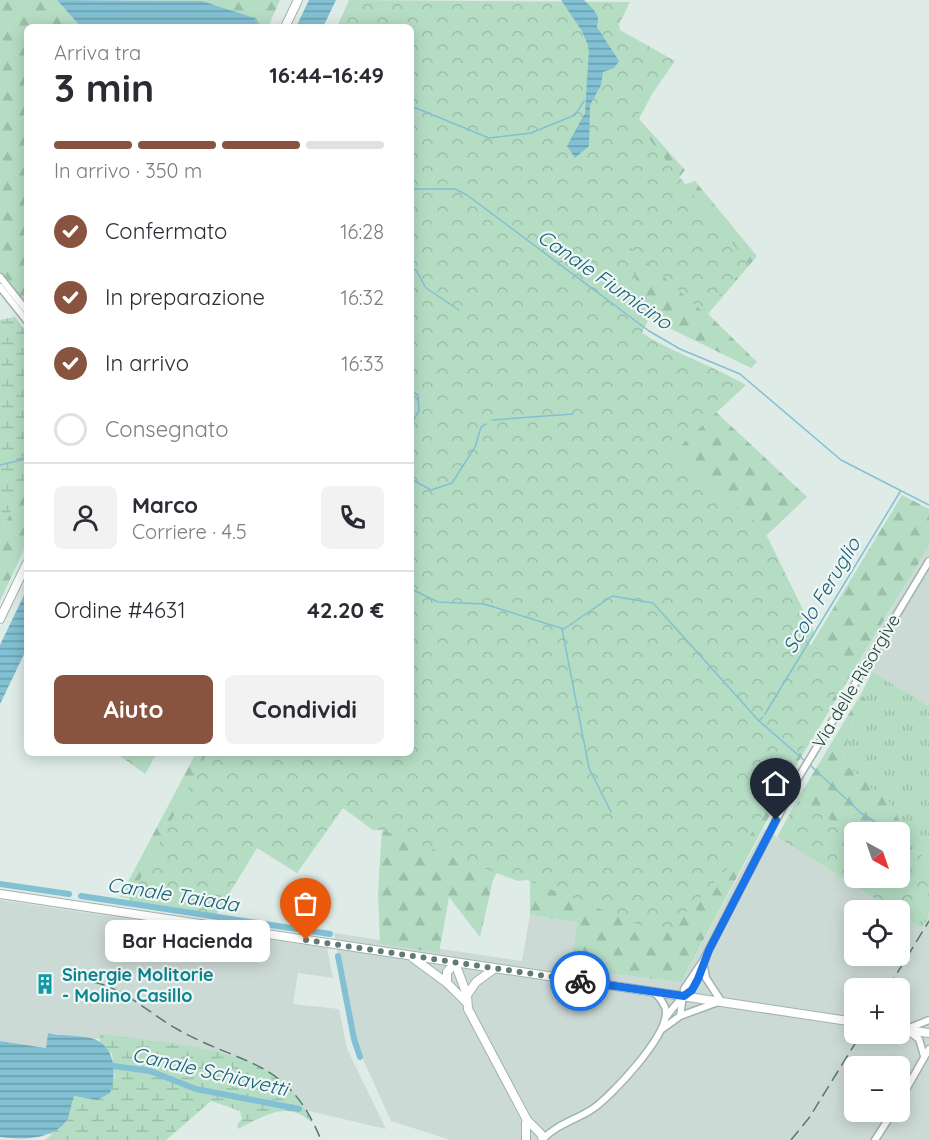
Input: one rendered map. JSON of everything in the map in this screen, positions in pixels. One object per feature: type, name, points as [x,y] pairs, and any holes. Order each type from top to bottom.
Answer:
[{"type":"street","points":[[286,24],[298,0]]},
{"type":"street","points":[[0,277],[24,307]]},
{"type":"street","points":[[0,287],[24,317]]},
{"type":"street","name":"Via delle Risorgive","points":[[684,996],[692,990],[703,961],[797,780],[929,561]]},
{"type":"street","points":[[0,619],[24,570]]},
{"type":"street","points":[[0,894],[844,1020]]},
{"type":"street","points":[[409,956],[466,999]]},
{"type":"street","points":[[703,961],[706,978],[721,1001]]},
{"type":"street","points":[[447,983],[447,972],[454,963]]},
{"type":"street","points":[[454,963],[466,999],[533,1137],[583,1115],[611,1094],[638,1063],[666,1018],[684,996]]},
{"type":"street","points":[[466,999],[476,982],[494,969]]},
{"type":"street","points":[[654,991],[666,1009],[666,1018]]},
{"type":"street","points":[[680,1016],[684,996]]},
{"type":"street","points":[[660,1030],[680,1016],[721,1001]]},
{"type":"street","points":[[910,1027],[929,1020]]},
{"type":"street","points":[[910,1030],[929,1033]]},
{"type":"street","points":[[910,1033],[919,1039],[927,1059]]},
{"type":"street","points":[[910,1084],[927,1059],[929,1049]]},
{"type":"street","points":[[875,1140],[887,1122]]},
{"type":"shaded area","points":[[929,546],[929,706],[858,665]]},
{"type":"shaded area","points":[[764,829],[844,879],[844,888],[858,888],[877,900],[844,900],[844,966],[910,966],[910,921],[922,928],[929,916],[929,1140],[451,1140],[391,1121],[354,1039],[334,933],[522,961],[530,915],[577,922],[570,969],[681,982]]},
{"type":"shaded area","points":[[0,900],[327,948],[333,978],[298,973],[293,1004],[339,1009],[347,1049],[386,1129],[194,1084],[99,1039],[48,1033],[46,1048],[0,1041]]},
{"type":"green space","points":[[0,0],[57,0],[78,24],[24,24],[24,301],[0,272]]},
{"type":"green space","points":[[123,0],[280,0],[269,24],[256,24],[255,18],[202,1]]},
{"type":"green space","points":[[349,0],[630,2],[619,24],[620,30],[675,61],[634,120],[749,264],[703,312],[623,241],[649,318],[642,333],[746,385],[673,453],[763,528],[814,632],[808,643],[850,670],[736,859],[665,935],[527,880],[518,881],[382,830],[373,830],[343,808],[297,873],[257,848],[216,915],[128,902],[205,756],[414,756],[414,24],[338,24]]},
{"type":"green space","points":[[613,26],[668,63],[639,119],[685,170],[677,180],[680,186],[695,181],[757,256],[708,314],[757,362],[751,368],[655,321],[558,244]]},
{"type":"green space","points":[[15,317],[24,329],[24,489],[0,534],[0,320]]},
{"type":"green space","points":[[716,412],[807,497],[731,569],[660,465]]},
{"type":"green space","points":[[24,489],[24,549],[0,601],[0,534]]},
{"type":"green space","points":[[902,495],[929,509],[929,546],[797,764],[681,982],[570,969],[577,922],[530,915],[530,876],[765,721]]},
{"type":"green space","points":[[872,672],[929,706],[929,860],[910,850],[910,822],[895,822],[870,788],[842,762],[853,720],[867,701],[861,694]]},
{"type":"green space","points":[[861,694],[867,701],[853,720],[842,762],[857,774],[866,773],[873,783],[870,788],[888,800],[899,822],[844,822],[843,828],[797,800]]},
{"type":"green space","points":[[120,756],[155,756],[145,774]]},
{"type":"green space","points":[[194,756],[357,756],[499,869],[493,880],[480,937],[449,897],[439,953],[380,944],[378,892],[382,830],[373,830],[342,806],[259,845],[213,912],[120,897]]},
{"type":"green space","points":[[797,800],[844,828],[844,879],[777,837]]},
{"type":"green space","points":[[910,850],[929,860],[929,892],[911,922],[910,900],[877,900],[858,888],[910,888]]},
{"type":"green space","points":[[929,892],[929,916],[922,928],[911,922]]},
{"type":"green space","points":[[100,1034],[210,1050],[252,1063],[268,1071],[288,1088],[313,1123],[294,1112],[285,1111],[266,1115],[238,1129],[237,1125],[242,1119],[240,1111],[211,1101],[166,1140],[45,1140],[50,1136],[74,1096],[97,1100],[115,1077],[112,1054],[100,1043]]},
{"type":"water","points":[[57,0],[202,1],[255,18],[256,24],[78,24]]},
{"type":"water","points":[[309,0],[336,0],[324,24],[297,24]]},
{"type":"water","points":[[561,0],[584,0],[594,10],[598,17],[597,27],[619,61],[614,68],[603,72],[601,85],[590,105],[589,146],[575,158],[567,146],[585,113],[589,48],[582,31]]},
{"type":"water","points":[[24,595],[24,654],[0,704],[0,645]]},
{"type":"water","points":[[48,1033],[91,1038],[106,1047],[114,1069],[110,1093],[97,1100],[74,1096],[67,1120],[54,1132],[28,1138],[0,1137],[0,1041],[46,1048]]},
{"type":"waterway","points":[[414,107],[489,138],[531,133],[575,115],[584,101]]},
{"type":"waterway","name":"Canale Fiumicino","points":[[414,189],[455,189],[467,195],[649,331],[680,349],[740,374],[841,460],[929,505]]},
{"type":"waterway","points":[[414,269],[426,288],[459,310]]},
{"type":"waterway","points":[[414,393],[418,395],[419,411],[414,419]]},
{"type":"waterway","points":[[492,420],[573,414]]},
{"type":"waterway","points":[[414,481],[431,490],[452,483],[475,447],[481,427],[486,424]]},
{"type":"waterway","points":[[0,465],[24,459]]},
{"type":"waterway","name":"Scolo Feruglio","points":[[765,714],[900,492]]},
{"type":"waterway","points":[[414,590],[438,602],[484,604],[564,629],[612,596],[653,603],[759,721],[763,717]]},
{"type":"waterway","points":[[562,629],[589,768],[611,812]]},
{"type":"waterway","points":[[759,721],[805,761]]},
{"type":"waterway","points":[[809,764],[861,813],[875,822]]},
{"type":"waterway","name":"Canale Taiada","points":[[0,884],[69,894]]},
{"type":"waterway","name":"Canale Taiada","points":[[81,896],[330,934]]},
{"type":"waterway","name":"Canale Taiada","points":[[338,956],[354,1039],[360,1057]]},
{"type":"waterway","name":"Canale Schiavetti","points":[[113,1066],[150,1071],[196,1089],[299,1109]]},
{"type":"railway","points":[[894,978],[929,921]]},
{"type":"railway","points":[[93,982],[115,990],[177,1029],[261,1068],[278,1079],[294,1093],[308,1113],[321,1140]]},
{"type":"railway","points":[[791,1140],[809,1118],[855,1044]]},
{"type":"way so far","points":[[306,940],[580,981]]},
{"type":"place","name":"Bar Hacienda","points":[[306,940]]},
{"type":"place","name":"Sinergie Molitorie - Molino Casillo","points":[[45,984]]},
{"type":"route","points":[[580,981],[684,996],[692,990],[703,961],[776,820]]}]
